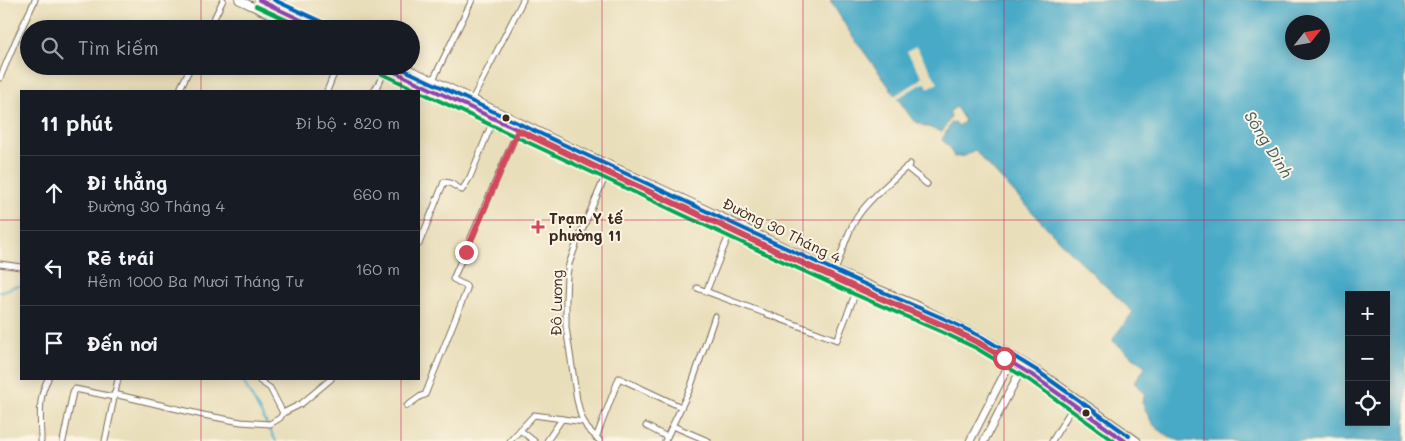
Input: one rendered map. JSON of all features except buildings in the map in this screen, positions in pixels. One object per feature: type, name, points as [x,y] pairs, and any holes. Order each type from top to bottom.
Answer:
[{"type":"main road","points":[[239,0],[282,20]]},
{"type":"main road","points":[[259,0],[302,20]]},
{"type":"main road","points":[[276,17],[279,9]]},
{"type":"main road","name":"Đường 30 Tháng 4","points":[[420,74],[750,239],[903,304],[914,304],[958,325],[985,339],[1136,441]]},
{"type":"main road","name":"Đường 30 Tháng 4","points":[[399,75],[518,130],[754,232],[834,274]]},
{"type":"main road","points":[[750,239],[754,232]]},
{"type":"main road","points":[[970,441],[1012,359]]},
{"type":"main road","points":[[984,441],[1023,366]]},
{"type":"main road","name":"Đường 30 Tháng 4","points":[[1054,386],[1074,405],[1125,441]]},
{"type":"street","points":[[26,20],[36,0]]},
{"type":"street","points":[[213,20],[223,0]]},
{"type":"street","points":[[279,9],[282,0]]},
{"type":"street","points":[[433,80],[472,0]]},
{"type":"street","points":[[472,100],[523,0]]},
{"type":"street","points":[[0,78],[20,32]]},
{"type":"street","points":[[179,90],[187,75]]},
{"type":"street","points":[[327,90],[333,75]]},
{"type":"street","points":[[374,90],[381,75]]},
{"type":"street","points":[[420,242],[444,182],[450,182],[462,190],[470,177],[494,118]]},
{"type":"street","points":[[407,406],[425,395],[467,289],[466,286],[453,279],[518,130]]},
{"type":"street","points":[[834,274],[858,215],[883,188],[908,165],[926,184]]},
{"type":"street","name":"Đô Lương","points":[[598,440],[587,428],[577,400],[566,327],[567,275],[577,242],[608,169]]},
{"type":"street","points":[[706,292],[731,230]]},
{"type":"street","points":[[0,264],[20,266]]},
{"type":"street","points":[[697,288],[836,340],[858,285]]},
{"type":"street","points":[[646,426],[666,439],[690,389],[715,316]]},
{"type":"street","points":[[598,440],[619,378],[681,407]]},
{"type":"street","points":[[42,441],[40,402],[48,380]]},
{"type":"street","points":[[105,441],[118,380]]},
{"type":"street","points":[[258,380],[270,388],[283,414]]},
{"type":"street","points":[[63,441],[75,389],[185,412],[241,422],[270,424],[303,402],[330,380]]},
{"type":"street","points":[[1052,441],[1074,405]]},
{"type":"street","points":[[510,441],[534,415],[584,422]]},
{"type":"street","points":[[547,441],[562,419]]},
{"type":"street","points":[[673,426],[708,441]]},
{"type":"street","points":[[520,430],[534,441]]},
{"type":"water","name":"Sông Dinh","points":[[830,0],[1405,0],[1405,441],[1180,441],[1160,431],[1152,423],[1142,402],[1145,395],[1134,382],[1146,367],[1113,341],[1133,312],[1071,253],[974,150],[965,156],[954,157],[950,148],[942,140],[951,123],[955,122],[958,126],[965,121],[956,107],[949,112],[951,117],[942,132],[913,120],[849,31]]},
{"type":"pier","points":[[916,47],[938,83],[928,88],[926,83],[921,84],[896,99],[894,96],[919,81],[922,76],[907,52]]},
{"type":"waterway","points":[[0,292],[20,286]]},
{"type":"waterway","points":[[243,380],[276,441]]},
{"type":"transit line","points":[[259,0],[301,20]]},
{"type":"transit line","points":[[274,0],[317,20]]},
{"type":"transit line","points":[[256,6],[286,20]]},
{"type":"transit line","points":[[384,75],[416,90]]},
{"type":"transit line","points":[[401,75],[750,239],[979,343],[1032,375],[1125,441]]},
{"type":"transit line","points":[[415,75],[753,233],[982,337],[1036,370],[1129,436]]},
{"type":"transit line","points":[[420,92],[747,245],[976,348],[1029,380],[1114,441]]},
{"type":"place","name":"Trạm Y tế phường 11","points":[[538,227]]},
{"type":"route","points":[[466,252],[518,130],[750,239],[945,326],[1004,358]]}]
